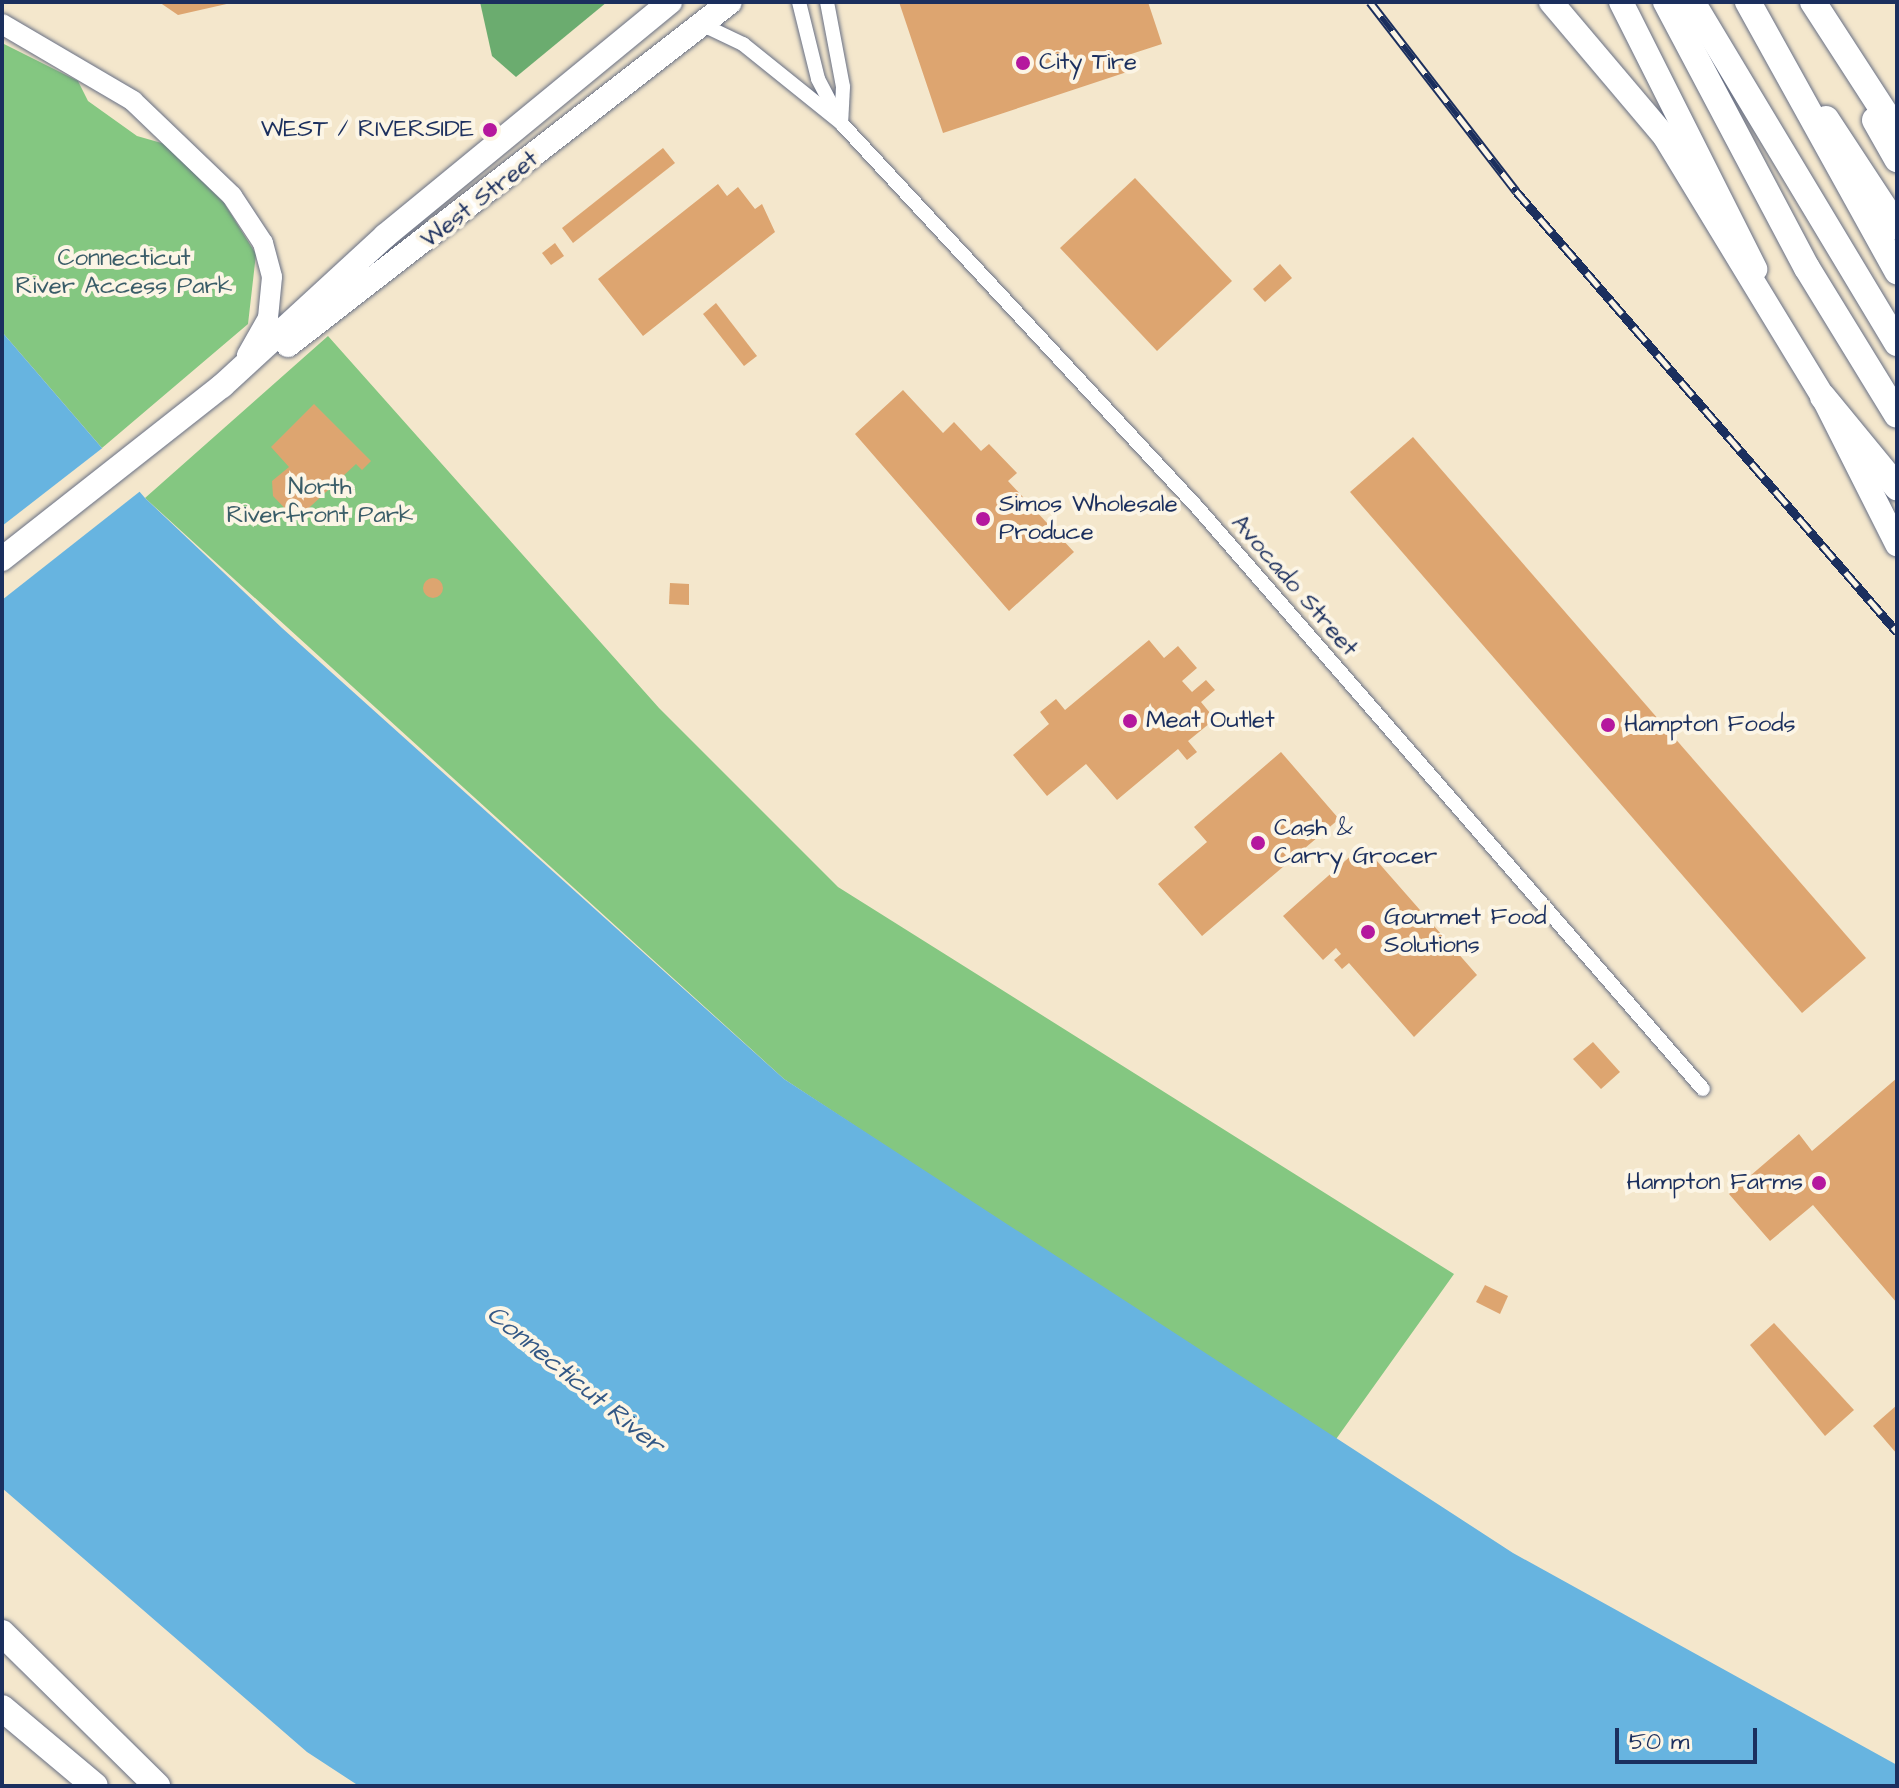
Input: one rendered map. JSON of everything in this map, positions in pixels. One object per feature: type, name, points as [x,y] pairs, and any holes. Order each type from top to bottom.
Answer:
[{"type":"highway","points":[[1666,2],[1807,268],[1897,415]]},
{"type":"highway","points":[[1692,2],[1897,343]]},
{"type":"highway","points":[[1749,2],[1897,227]]},
{"type":"highway","points":[[1749,2],[1897,271]]},
{"type":"highway","points":[[1819,13],[1897,132]]},
{"type":"highway","points":[[1819,13],[1897,159]]},
{"type":"highway","points":[[1823,397],[1897,487]]},
{"type":"highway","points":[[2,1633],[157,1786]]},
{"type":"highway","points":[[2,1657],[150,1786]]},
{"type":"highway","points":[[2,1708],[92,1783]]},
{"type":"highway","points":[[2,1718],[92,1783]]},
{"type":"main road","name":"West Street","points":[[222,386],[402,221],[670,2]]},
{"type":"main road","name":"West Street","points":[[2,559],[222,386],[422,245],[730,2]]},
{"type":"main road","points":[[1551,2],[1650,115],[1823,397],[1897,544]]},
{"type":"main road","points":[[1621,2],[1781,326]]},
{"type":"main road","points":[[402,221],[422,245]]},
{"type":"street","name":"Avocado Street","points":[[799,2],[818,79],[841,123]]},
{"type":"street","points":[[827,2],[843,87],[841,123]]},
{"type":"street","points":[[2,24],[154,117],[214,174],[256,231],[271,266],[271,308],[255,344],[222,386]]},
{"type":"street","name":"Avocado Street","points":[[701,24],[743,44],[841,123],[1197,507],[1703,1089]]},
{"type":"green space","points":[[480,2],[607,2],[516,77],[492,56]]},
{"type":"green space","name":"Connecticut River Access Park","points":[[2,43],[78,81],[88,101],[137,136],[165,144],[224,203],[256,254],[248,324],[102,448],[2,332]]},
{"type":"green space","name":"North Riverfront Park","points":[[328,336],[659,708],[838,887],[1454,1274],[1334,1442],[784,1079],[145,498]]},
{"type":"water","name":"Connecticut River","points":[[2,332],[145,498],[282,628],[784,1079],[1513,1553],[1897,1765],[1897,1786],[359,1786],[307,1752],[2,1488]]},
{"type":"pier","points":[[105,446],[143,489],[2,600],[2,526]]},
{"type":"building","points":[[159,2],[231,2],[231,3],[178,15]]},
{"type":"building","name":"City Tire","points":[[899,2],[1148,2],[1162,44],[1125,56],[1130,71],[943,133]]},
{"type":"building","points":[[663,148],[675,163],[573,243],[562,228]]},
{"type":"building","points":[[1135,178],[1232,281],[1157,351],[1060,248]]},
{"type":"building","points":[[718,184],[727,196],[738,187],[755,209],[762,204],[775,232],[643,336],[598,279]]},
{"type":"building","points":[[555,243],[564,256],[551,265],[542,253]]},
{"type":"building","points":[[1280,264],[1292,278],[1265,302],[1253,289]]},
{"type":"building","points":[[716,303],[757,356],[744,366],[703,314]]},
{"type":"building","name":"Simos Wholesale Produce","points":[[903,390],[943,433],[954,422],[981,451],[989,444],[1017,473],[1008,481],[1074,552],[1009,611],[855,434]]},
{"type":"building","points":[[314,404],[371,461],[362,470],[356,464],[296,520],[273,496],[272,481],[289,467],[271,447]]},
{"type":"building","name":"Hampton Foods","points":[[1413,437],[1866,958],[1802,1013],[1350,492]]},
{"type":"building","points":[[429,578],[437,578],[443,588],[437,598],[429,598],[423,592],[423,584]]},
{"type":"building","points":[[670,583],[689,584],[689,605],[669,604]]},
{"type":"building","name":"Meat Outlet","points":[[1149,640],[1164,658],[1178,646],[1197,668],[1182,681],[1192,692],[1206,680],[1215,690],[1201,702],[1215,719],[1188,741],[1197,752],[1187,760],[1178,749],[1117,800],[1086,764],[1047,796],[1013,755],[1049,724],[1040,712],[1056,699],[1065,710]]},
{"type":"building","name":"Cash & Carry Grocer","points":[[1281,752],[1339,819],[1202,936],[1158,884],[1207,842],[1194,827]]},
{"type":"building","name":"Gourmet Food Solutions","points":[[1363,845],[1477,975],[1414,1037],[1349,963],[1342,969],[1334,960],[1341,954],[1336,948],[1323,960],[1283,916]]},
{"type":"building","points":[[1593,1042],[1620,1072],[1601,1089],[1573,1059]]},
{"type":"building","name":"Hampton Farms","points":[[1897,1078],[1897,1303],[1813,1205],[1770,1241],[1729,1194],[1799,1134],[1812,1151]]},
{"type":"building","points":[[1485,1285],[1508,1296],[1500,1314],[1476,1302]]},
{"type":"building","points":[[1774,1323],[1854,1410],[1825,1436],[1750,1345]]},
{"type":"building","points":[[1897,1405],[1897,1454],[1873,1426]]},
{"type":"railway","points":[[1370,2],[1516,191],[1897,632]]},
{"type":"place","name":"City Tire","points":[[1023,63]]},
{"type":"place","name":"WEST / RIVERSIDE","points":[[490,130]]},
{"type":"place","name":"Simos Wholesale Produce","points":[[983,519]]},
{"type":"place","name":"Meat Outlet","points":[[1130,721]]},
{"type":"place","name":"Hampton Foods","points":[[1608,725]]},
{"type":"place","name":"Cash & Carry Grocer","points":[[1258,843]]},
{"type":"place","name":"Gourmet Food Solutions","points":[[1368,932]]},
{"type":"place","name":"Hampton Farms","points":[[1819,1183]]}]
